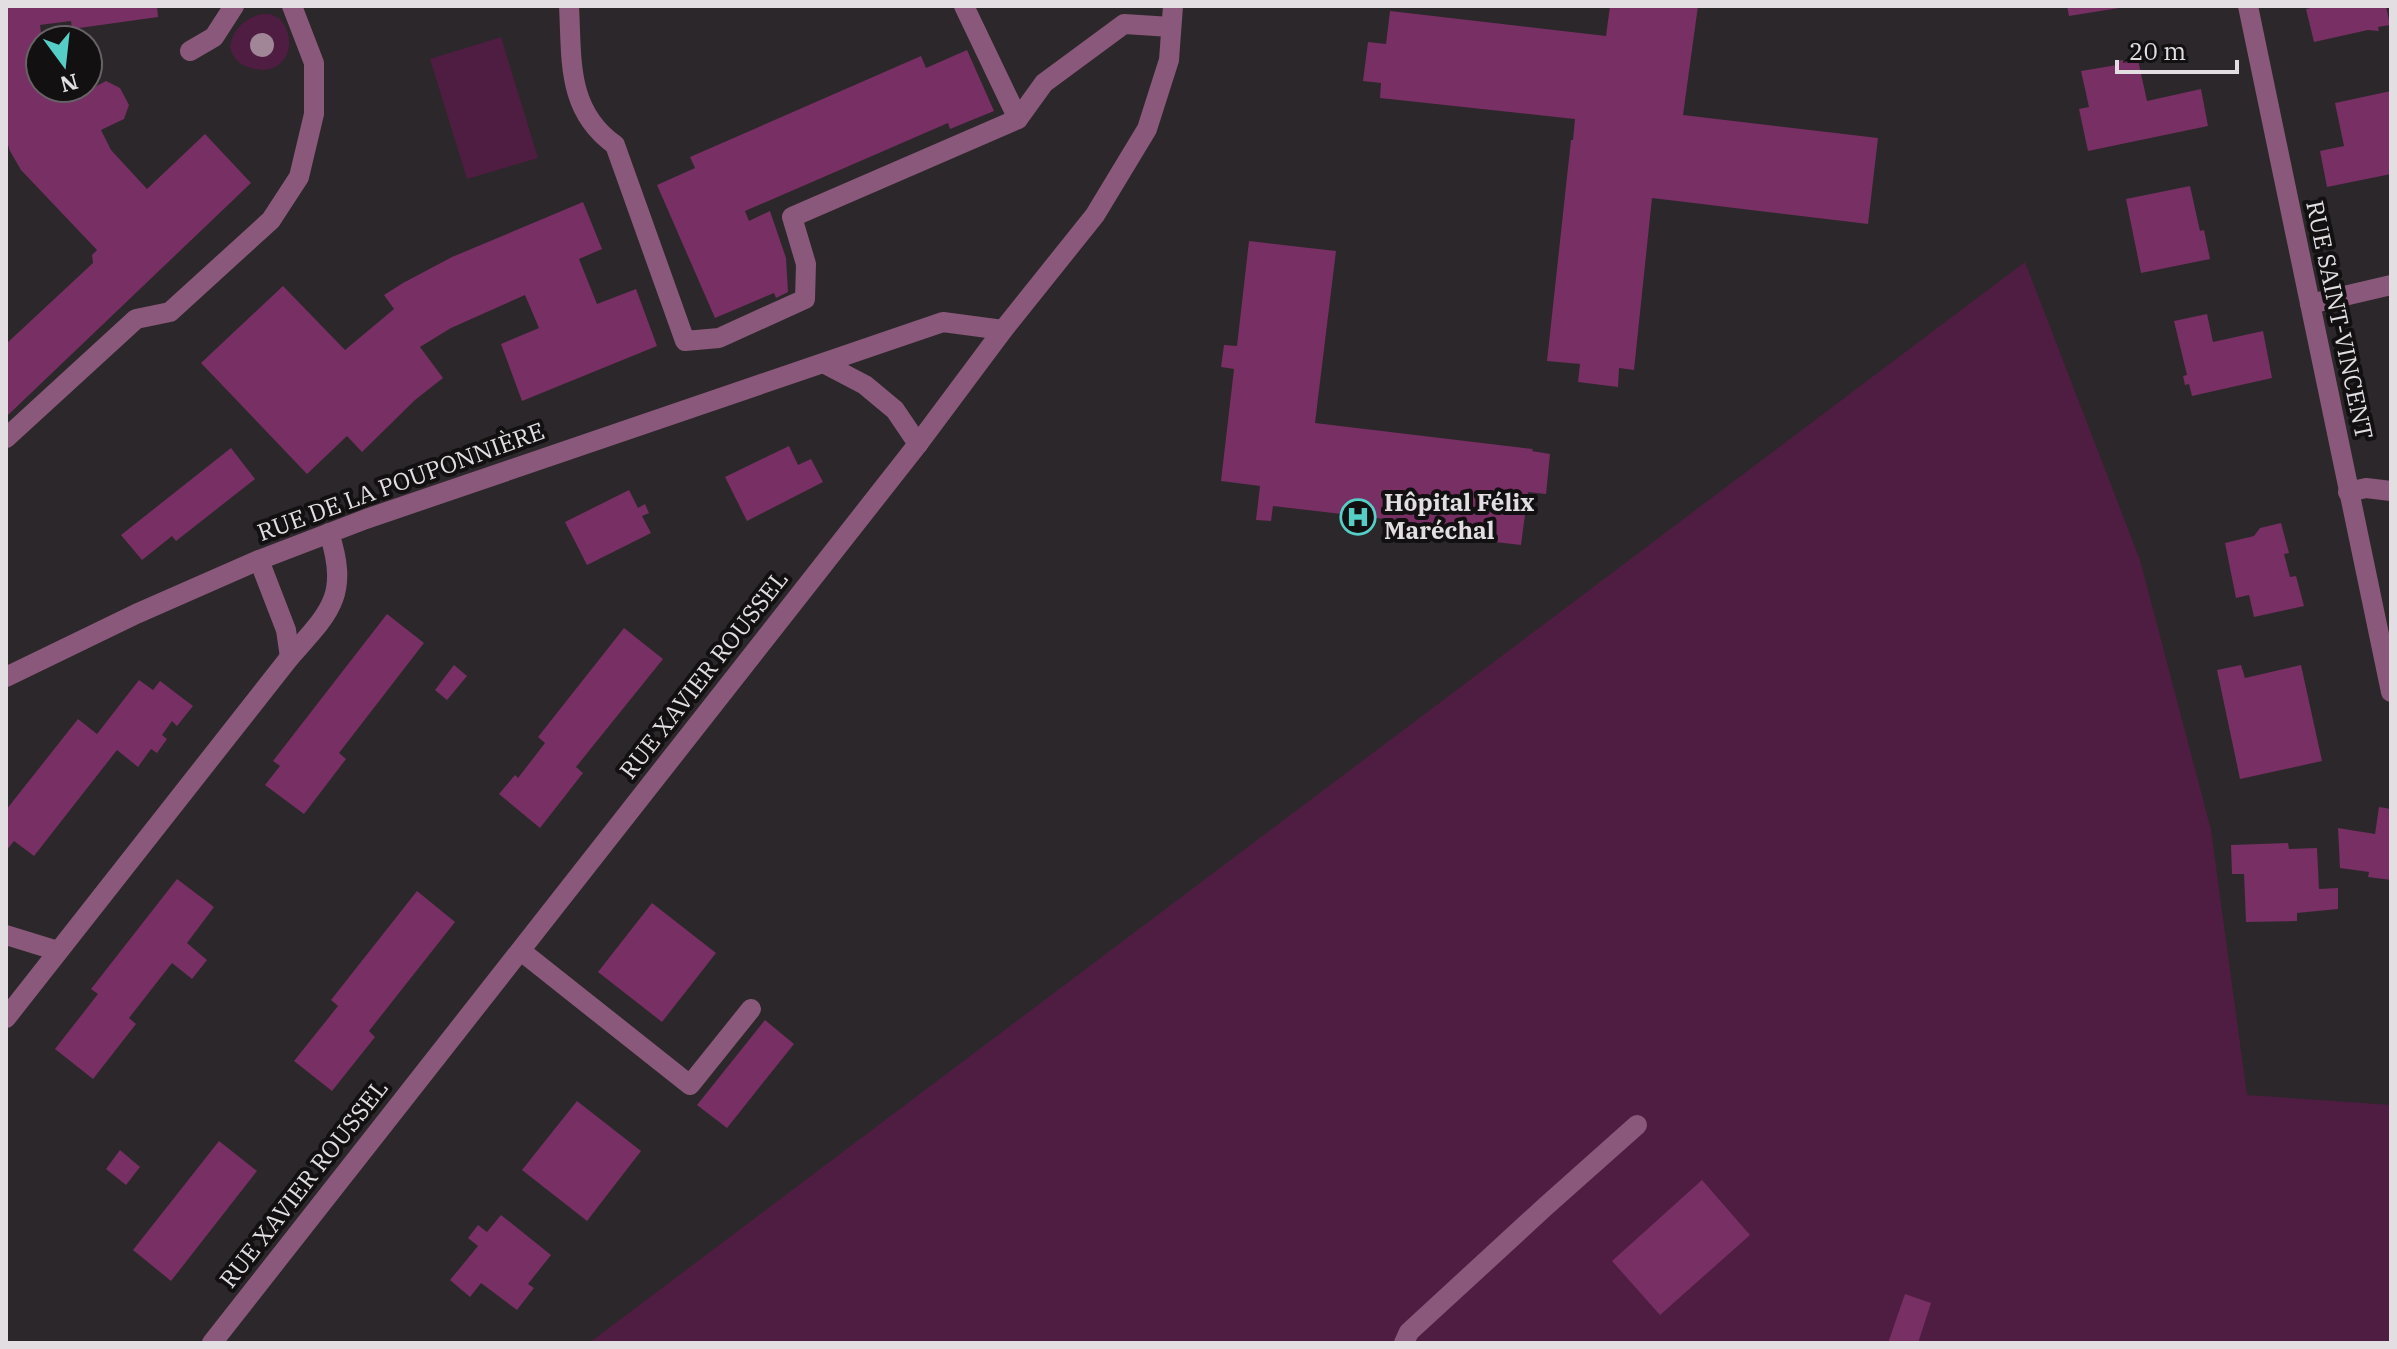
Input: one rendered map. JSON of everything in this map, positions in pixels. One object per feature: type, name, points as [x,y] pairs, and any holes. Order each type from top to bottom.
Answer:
[{"type":"street","points":[[190,51],[214,37],[234,6]]},
{"type":"street","points":[[569,6],[575,89],[591,123],[615,145],[685,341],[719,338],[805,299],[806,264],[792,217],[1018,119],[1044,83],[1124,24],[1172,16]]},
{"type":"street","points":[[964,6],[1018,119]]},
{"type":"street","name":"RUE SAINT-VINCENT","points":[[2248,6],[2391,692]]},
{"type":"street","points":[[6,438],[136,319],[170,312],[271,220],[299,177],[314,114],[314,63],[299,9]]},
{"type":"street","name":"RUE XAVIER ROUSSEL","points":[[212,1343],[1095,215],[1147,129],[1169,60],[1172,16]]},
{"type":"street","points":[[2310,304],[2391,285]]},
{"type":"street","name":"RUE DE LA POUPONNIÈRE","points":[[6,677],[136,614],[259,560],[366,519],[943,322],[1003,330]]},
{"type":"street","points":[[825,364],[865,385],[895,410],[918,444]]},
{"type":"street","points":[[2348,492],[2366,488],[2391,491]]},
{"type":"street","points":[[6,1018],[290,657],[330,611],[338,576],[329,533]]},
{"type":"street","points":[[259,560],[286,630],[290,657]]},
{"type":"street","points":[[6,935],[58,951]]},
{"type":"street","points":[[521,951],[690,1085],[751,1009]]},
{"type":"street","points":[[1404,1343],[1409,1332],[1637,1125]]},
{"type":"shaded area","points":[[261,14],[279,18],[289,37],[289,46],[281,63],[263,70],[240,63],[230,47],[233,35],[240,26]]},
{"type":"shaded area","points":[[501,37],[538,158],[467,179],[430,59]]},
{"type":"shaded area","points":[[2025,262],[2140,560],[2211,830],[2247,1095],[2391,1105],[2391,1343],[589,1343]]},
{"type":"building","points":[[6,6],[157,6],[158,17],[104,25],[71,24],[71,21],[24,24],[24,104],[104,104],[106,81],[120,88],[129,105],[124,119],[101,130],[111,150],[147,189],[205,134],[251,183],[8,415],[6,344],[93,263],[92,255],[97,250],[21,170],[6,139]]},
{"type":"building","points":[[1610,6],[1698,6],[1683,115],[1878,138],[1868,224],[1652,198],[1634,370],[1619,368],[1618,387],[1578,382],[1580,364],[1547,361],[1575,119],[1380,98],[1381,83],[1363,81],[1368,42],[1386,44],[1390,11],[1606,36]]},
{"type":"building","points":[[2067,6],[2119,6],[2119,8],[2069,16]]},
{"type":"building","points":[[2320,6],[2386,6],[2390,25],[2378,27],[2379,31],[2368,30],[2314,42],[2306,9]]},
{"type":"building","points":[[967,50],[994,111],[950,129],[948,123],[745,211],[749,221],[770,211],[786,258],[788,292],[776,298],[774,293],[715,318],[657,185],[695,168],[690,157],[921,56],[926,68]]},
{"type":"building","points":[[2123,60],[2123,63],[2138,60],[2147,101],[2201,89],[2208,126],[2088,151],[2079,109],[2089,107],[2081,71],[2117,65],[2116,61]]},
{"type":"building","points":[[2391,91],[2391,174],[2327,187],[2320,151],[2344,146],[2335,103]]},
{"type":"building","points":[[2190,186],[2210,259],[2141,273],[2126,199]]},
{"type":"building","points":[[583,202],[602,249],[579,259],[597,304],[636,289],[657,346],[522,401],[501,344],[539,328],[525,295],[451,328],[420,347],[443,378],[415,400],[362,452],[347,436],[307,474],[201,363],[283,286],[345,350],[394,309],[384,295],[403,283],[452,257]]},
{"type":"building","points":[[1249,241],[1336,251],[1315,423],[1533,449],[1550,454],[1546,494],[1528,492],[1521,545],[1478,540],[1479,530],[1273,506],[1271,521],[1256,520],[1260,486],[1221,481],[1234,369],[1221,367],[1224,345],[1237,346]]},
{"type":"building","points":[[2207,314],[2213,342],[2263,331],[2272,378],[2192,396],[2189,384],[2185,385],[2183,376],[2187,375],[2174,321]]},
{"type":"building","points":[[789,446],[798,465],[811,459],[823,482],[747,521],[725,477]]},
{"type":"building","points":[[231,448],[255,479],[176,541],[172,536],[142,560],[121,535]]},
{"type":"building","points":[[629,490],[638,508],[645,504],[649,513],[642,516],[651,533],[587,565],[565,522]]},
{"type":"building","points":[[2281,523],[2289,553],[2284,554],[2290,577],[2296,576],[2304,606],[2254,617],[2249,595],[2236,598],[2225,543],[2254,536],[2260,528]]},
{"type":"building","points":[[387,614],[424,643],[339,753],[346,759],[304,814],[265,785],[280,766],[273,761]]},
{"type":"building","points":[[624,628],[663,659],[576,767],[583,773],[540,828],[499,794],[515,775],[518,778],[545,743],[538,737]]},
{"type":"building","points":[[454,665],[467,676],[447,700],[435,690]]},
{"type":"building","points":[[2241,665],[2245,678],[2301,665],[2322,761],[2240,779],[2217,670]]},
{"type":"building","points":[[139,680],[153,690],[160,681],[193,706],[177,726],[172,721],[162,735],[167,739],[157,753],[151,749],[138,767],[117,750],[34,856],[14,841],[6,851],[6,810],[78,719],[97,734]]},
{"type":"building","points":[[2379,807],[2391,809],[2391,880],[2368,877],[2369,872],[2340,868],[2338,828],[2375,834]]},
{"type":"building","points":[[2288,843],[2289,849],[2317,848],[2319,889],[2338,888],[2338,909],[2297,913],[2297,921],[2246,922],[2244,874],[2232,874],[2231,845]]},
{"type":"building","points":[[177,879],[214,907],[187,943],[207,960],[192,979],[172,963],[129,1018],[136,1024],[93,1079],[55,1049],[98,994],[91,989]]},
{"type":"building","points":[[417,891],[455,922],[369,1031],[375,1037],[332,1091],[294,1061],[338,1006],[331,1000]]},
{"type":"building","points":[[652,903],[716,953],[662,1022],[598,972]]},
{"type":"building","points":[[765,1020],[794,1044],[727,1128],[697,1105]]},
{"type":"building","points":[[577,1101],[641,1151],[587,1221],[522,1170]]},
{"type":"building","points":[[219,1141],[257,1171],[171,1281],[133,1250]]},
{"type":"building","points":[[120,1150],[140,1167],[126,1185],[106,1169]]},
{"type":"building","points":[[1702,1180],[1750,1235],[1660,1315],[1612,1261]]},
{"type":"building","points":[[501,1215],[551,1255],[528,1284],[534,1288],[517,1310],[481,1283],[470,1297],[450,1280],[478,1246],[468,1238],[478,1225],[487,1232]]},
{"type":"building","points":[[1905,1294],[1931,1303],[1918,1343],[1888,1343]]},
{"type":"place","name":"Hôpital Félix Maréchal","points":[[1358,517]]}]
